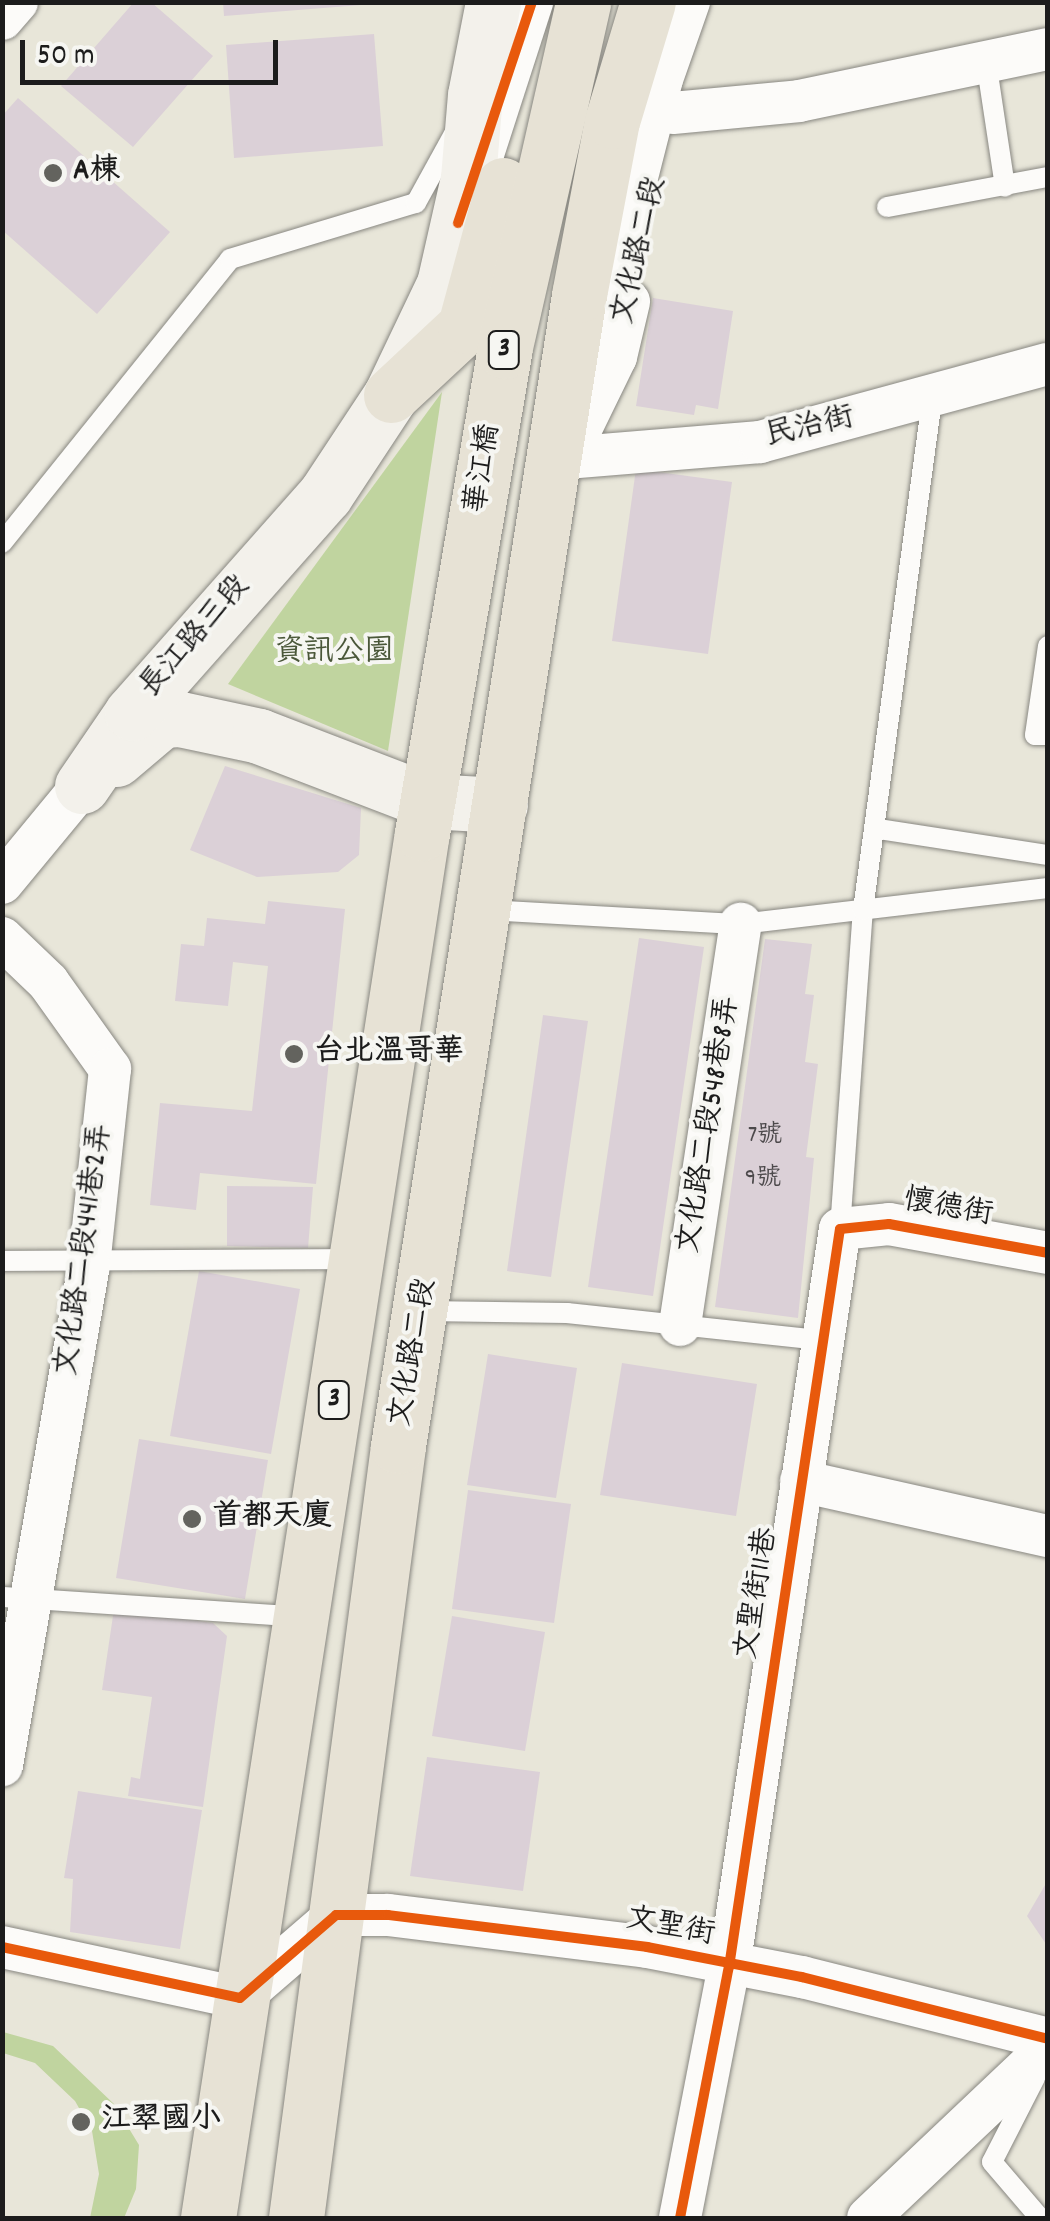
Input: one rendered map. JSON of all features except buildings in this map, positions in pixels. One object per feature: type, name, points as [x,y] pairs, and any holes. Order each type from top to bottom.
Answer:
[{"type":"main road","points":[[392,395],[464,326],[551,2]]},
{"type":"main road","name":"華江橋","points":[[428,801],[448,702],[504,351],[583,2]]},
{"type":"main road","name":"文化路二段","points":[[296,2218],[398,1446],[424,1311],[500,804],[558,474],[612,122],[648,2]]},
{"type":"main road","name":"3","points":[[208,2218],[428,801]]},
{"type":"street","points":[[2,18],[16,2]]},
{"type":"street","points":[[458,223],[475,95],[494,2]]},
{"type":"street","points":[[458,223],[532,2]]},
{"type":"street","points":[[558,474],[662,79],[689,2]]},
{"type":"street","name":"文化路二段","points":[[558,474],[616,357],[673,113],[710,2]]},
{"type":"street","points":[[673,113],[798,101],[1048,49]]},
{"type":"street","name":"長江路三段","points":[[2,884],[82,786],[132,713],[294,532],[392,395],[444,284],[458,223]]},
{"type":"street","name":"民治街","points":[[558,474],[760,442],[932,400],[1048,364]]},
{"type":"street","points":[[259,736],[211,696],[203,670],[262,594],[294,532]]},
{"type":"street","points":[[82,786],[162,720],[259,736],[428,801],[500,804]]},
{"type":"street","name":"文化路二段548巷8弄","points":[[680,1326],[741,924]]},
{"type":"street","name":"文化路二段441巷2弄","points":[[2,938],[48,982],[110,1069],[89,1265],[16,1597],[2,1766]]},
{"type":"street","name":"懷德街","points":[[840,1230],[889,1224],[1048,1253]]},
{"type":"street","name":"文聖街11巷","points":[[680,2218],[729,1967],[840,1230]]},
{"type":"street","points":[[802,1481],[1048,1536]]},
{"type":"street","points":[[2,1947],[240,1998],[336,1915]]},
{"type":"street","name":"文聖街","points":[[336,1915],[388,1915],[647,1947],[729,1967],[802,1976],[1048,2039]]},
{"type":"street","points":[[868,2218],[1048,2051]]},
{"type":"lane","points":[[986,62],[1006,187]]},
{"type":"lane","points":[[2,543],[230,259],[416,202],[475,95]]},
{"type":"lane","points":[[887,207],[1048,178]]},
{"type":"lane","points":[[840,1230],[863,910],[878,829],[932,400]]},
{"type":"lane","points":[[1048,646],[1036,735],[1048,735]]},
{"type":"lane","points":[[878,829],[1048,855]]},
{"type":"lane","points":[[484,910],[741,924],[1048,888]]},
{"type":"lane","points":[[2,1261],[89,1265],[354,1259]]},
{"type":"lane","points":[[424,1311],[567,1313],[822,1340]]},
{"type":"lane","points":[[16,1597],[303,1617]]},
{"type":"lane","points":[[1040,2218],[992,2162],[1048,2051]]},
{"type":"green space","name":"資訊公園","points":[[442,392],[388,751],[228,684]]},
{"type":"green space","points":[[3,2032],[53,2046],[114,2104],[139,2145],[136,2189],[124,2218],[90,2218],[99,2174],[92,2131],[75,2101],[35,2063],[3,2053]]},
{"type":"cycle path","points":[[458,223],[532,2]]},
{"type":"cycle path","points":[[680,2218],[729,1967],[840,1229],[889,1224],[1048,1253]]},
{"type":"cycle path","points":[[2,1947],[240,1998],[336,1915],[388,1915],[647,1947],[802,1977],[1048,2039]]},
{"type":"place","name":"A棟","points":[[53,173]]},
{"type":"place","name":"台北溫哥華","points":[[294,1054]]},
{"type":"place","name":"首都天廈","points":[[192,1519]]},
{"type":"place","name":"江翠國小","points":[[81,2122]]}]
